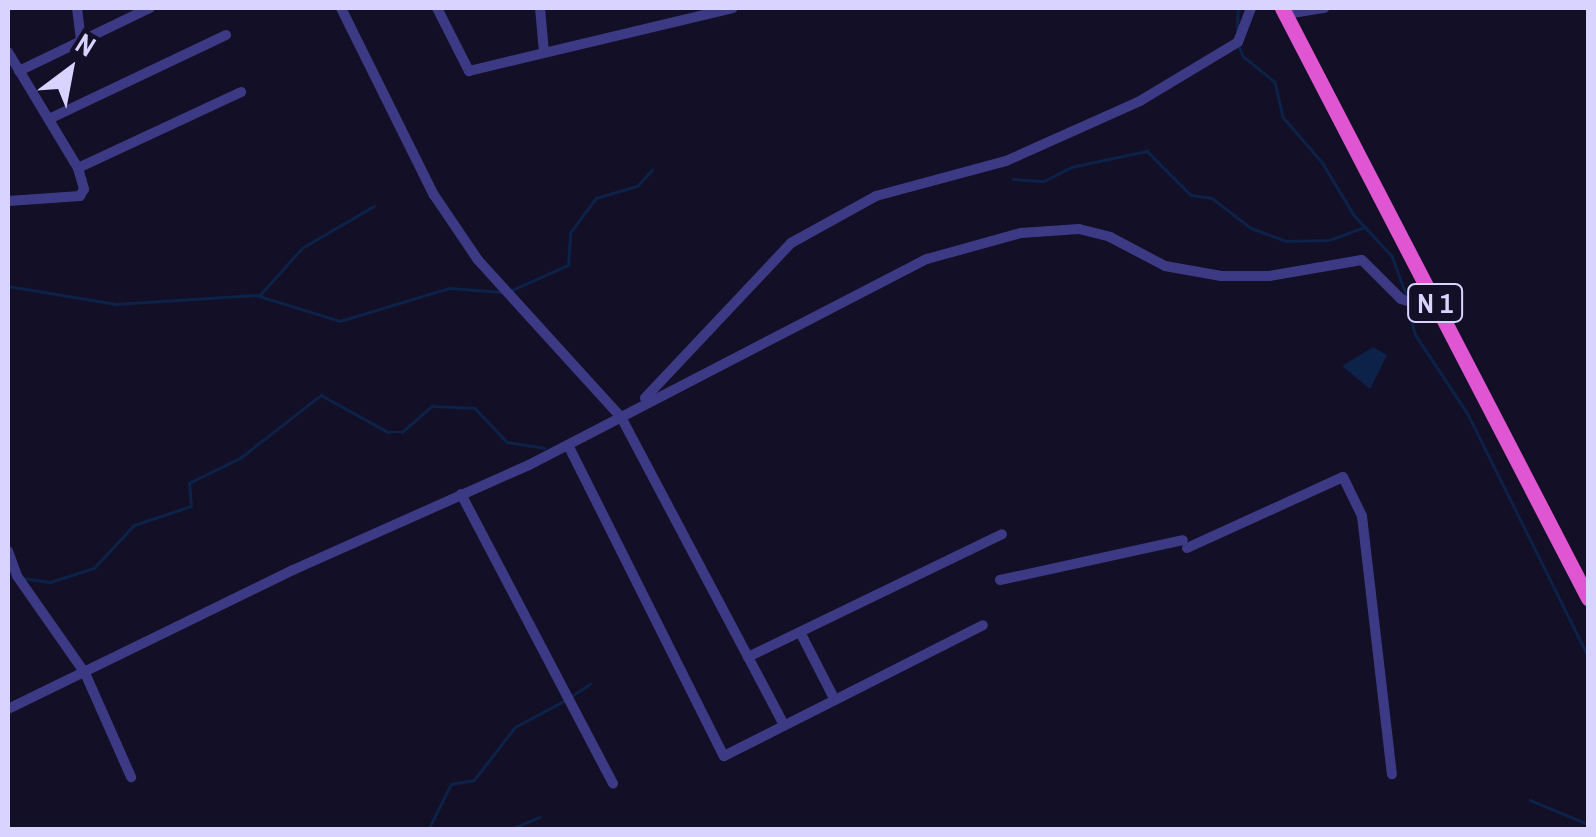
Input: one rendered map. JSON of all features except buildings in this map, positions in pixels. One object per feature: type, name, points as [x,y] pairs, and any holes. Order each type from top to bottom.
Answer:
[{"type":"highway","name":"N 1","points":[[1292,10],[1438,310],[1588,598]]},
{"type":"street","points":[[77,8],[80,41]]},
{"type":"street","points":[[20,71],[150,8]]},
{"type":"street","points":[[341,8],[434,196],[478,260],[621,417],[784,725]]},
{"type":"street","points":[[437,8],[469,71],[733,8]]},
{"type":"street","points":[[540,8],[544,52]]},
{"type":"street","points":[[641,403],[791,243],[876,196],[1006,161],[1140,101],[1238,42],[1250,8]]},
{"type":"street","points":[[1292,10],[1325,8]]},
{"type":"street","points":[[48,119],[226,36]]},
{"type":"street","points":[[8,52],[78,168],[80,196],[8,201]]},
{"type":"street","points":[[78,168],[241,92]]},
{"type":"street","points":[[8,710],[568,445],[641,403],[786,338],[927,259],[1021,233],[1078,230],[1110,237],[1165,266],[1220,276],[1268,276],[1362,260],[1401,299],[1438,310]]},
{"type":"street","points":[[568,445],[724,756],[983,625]]},
{"type":"street","points":[[1000,580],[1185,544],[1343,477],[1362,516],[1362,555],[1392,774]]},
{"type":"street","points":[[461,494],[613,784]]},
{"type":"street","points":[[748,657],[1002,534]]},
{"type":"street","points":[[8,551],[17,576],[84,673],[130,778]]},
{"type":"street","points":[[800,632],[835,700]]},
{"type":"water","points":[[1373,347],[1387,355],[1370,389],[1342,366]]},
{"type":"waterway","points":[[1237,31],[1238,8]]},
{"type":"waterway","points":[[1238,44],[1243,56],[1275,82],[1283,117],[1322,162],[1354,215],[1392,256],[1406,294]]},
{"type":"waterway","points":[[1013,179],[1044,181],[1071,167],[1147,151],[1191,195],[1212,198],[1251,228],[1286,241],[1329,240],[1365,227]]},
{"type":"waterway","points":[[510,291],[568,265],[570,233],[596,198],[637,186],[652,170]]},
{"type":"waterway","points":[[259,296],[302,248],[374,206]]},
{"type":"waterway","points":[[8,286],[116,304],[256,295],[340,321],[449,288],[502,292]]},
{"type":"waterway","points":[[1408,307],[1415,334],[1468,414],[1588,656]]},
{"type":"waterway","points":[[22,578],[50,582],[94,568],[134,525],[191,506],[189,483],[240,458],[321,395],[388,432],[402,432],[432,406],[475,408],[507,442],[545,448]]},
{"type":"waterway","points":[[570,697],[590,684]]},
{"type":"waterway","points":[[428,830],[451,784],[474,780],[515,727],[564,701]]},
{"type":"waterway","points":[[1530,800],[1588,824]]},
{"type":"waterway","points":[[509,830],[539,817]]}]
